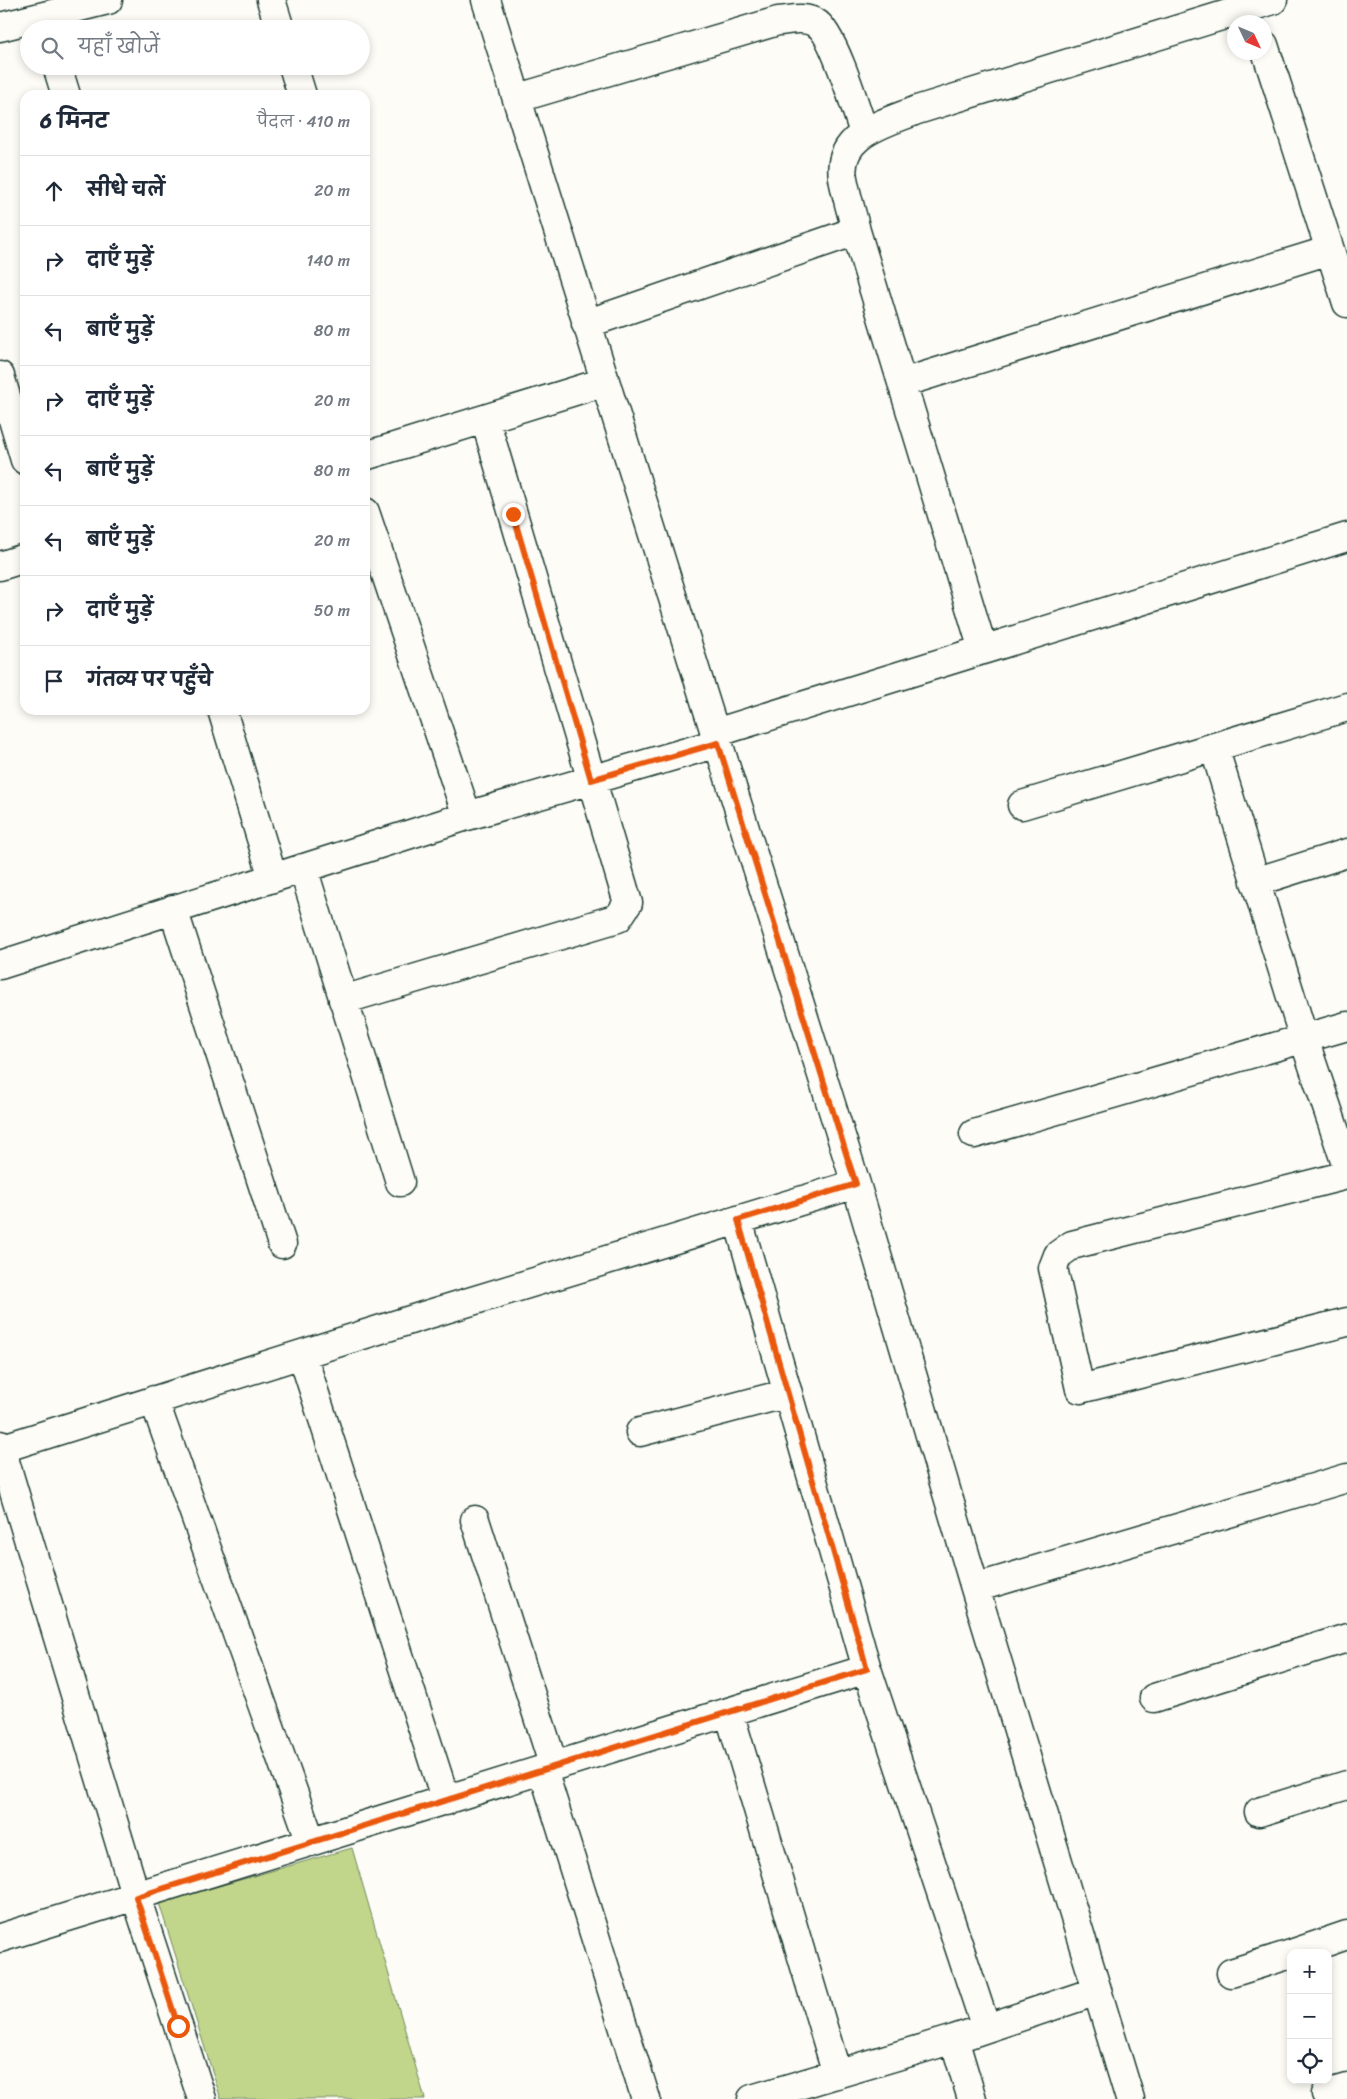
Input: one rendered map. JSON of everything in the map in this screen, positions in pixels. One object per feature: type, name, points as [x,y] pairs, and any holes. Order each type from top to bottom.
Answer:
[{"type":"street","points":[[52,20],[108,0]]},
{"type":"street","points":[[271,0],[277,20]]},
{"type":"street","points":[[486,0],[856,1184],[975,1588],[1130,2099]]},
{"type":"street","points":[[983,650],[856,231],[842,176],[846,152],[855,139],[864,133],[917,110],[1261,10]]},
{"type":"street","points":[[518,98],[778,21],[803,18],[818,23],[831,40],[864,133]]},
{"type":"street","points":[[0,27],[20,25]]},
{"type":"street","points":[[1269,60],[1347,303]]},
{"type":"street","points":[[60,75],[64,90]]},
{"type":"street","points":[[296,75],[300,90]]},
{"type":"street","points":[[586,324],[856,231]]},
{"type":"street","points":[[902,383],[1330,250]]},
{"type":"street","points":[[0,376],[20,443]]},
{"type":"street","points":[[370,454],[604,382]]},
{"type":"street","points":[[343,1000],[618,918],[628,903],[485,419]]},
{"type":"street","points":[[370,527],[467,816]]},
{"type":"street","points":[[0,965],[467,816],[591,780],[983,650],[1347,537]]},
{"type":"street","points":[[0,566],[20,560]]},
{"type":"street","points":[[1022,805],[1347,707]]},
{"type":"street","points":[[223,715],[272,878]]},
{"type":"street","points":[[1214,748],[1304,1039],[1347,1167]]},
{"type":"street","points":[[1255,882],[1347,853]]},
{"type":"street","points":[[303,868],[400,1182]]},
{"type":"street","points":[[173,909],[282,1244]]},
{"type":"street","points":[[974,1134],[1347,1026]]},
{"type":"street","points":[[1347,1175],[1072,1245],[1058,1255],[1053,1268],[1080,1389],[1347,1322]]},
{"type":"street","points":[[202,2099],[136,1897],[0,1447],[856,1184]]},
{"type":"street","points":[[738,1220],[867,1669],[986,2028]]},
{"type":"street","points":[[302,1354],[446,1801]]},
{"type":"street","points":[[640,1432],[788,1393]]},
{"type":"street","points":[[154,1400],[311,1842]]},
{"type":"street","points":[[975,1588],[1347,1478]]},
{"type":"street","points":[[475,1520],[646,2099]]},
{"type":"street","points":[[1154,1698],[1347,1638]]},
{"type":"street","points":[[0,1938],[867,1669]]},
{"type":"street","points":[[729,1712],[837,2074]]},
{"type":"street","points":[[1259,1812],[1347,1785]]},
{"type":"street","points":[[1304,1949],[1347,1935]]},
{"type":"street","points":[[1231,1973],[1287,1955]]},
{"type":"street","points":[[752,2099],[954,2039],[1097,1991]]},
{"type":"street","points":[[954,2039],[972,2099]]},
{"type":"green space","points":[[352,1848],[425,2099],[221,2099],[159,1903]]},
{"type":"route","points":[[178,2026],[136,1897],[867,1669],[738,1220],[856,1184],[718,743],[591,780],[513,514]]}]
